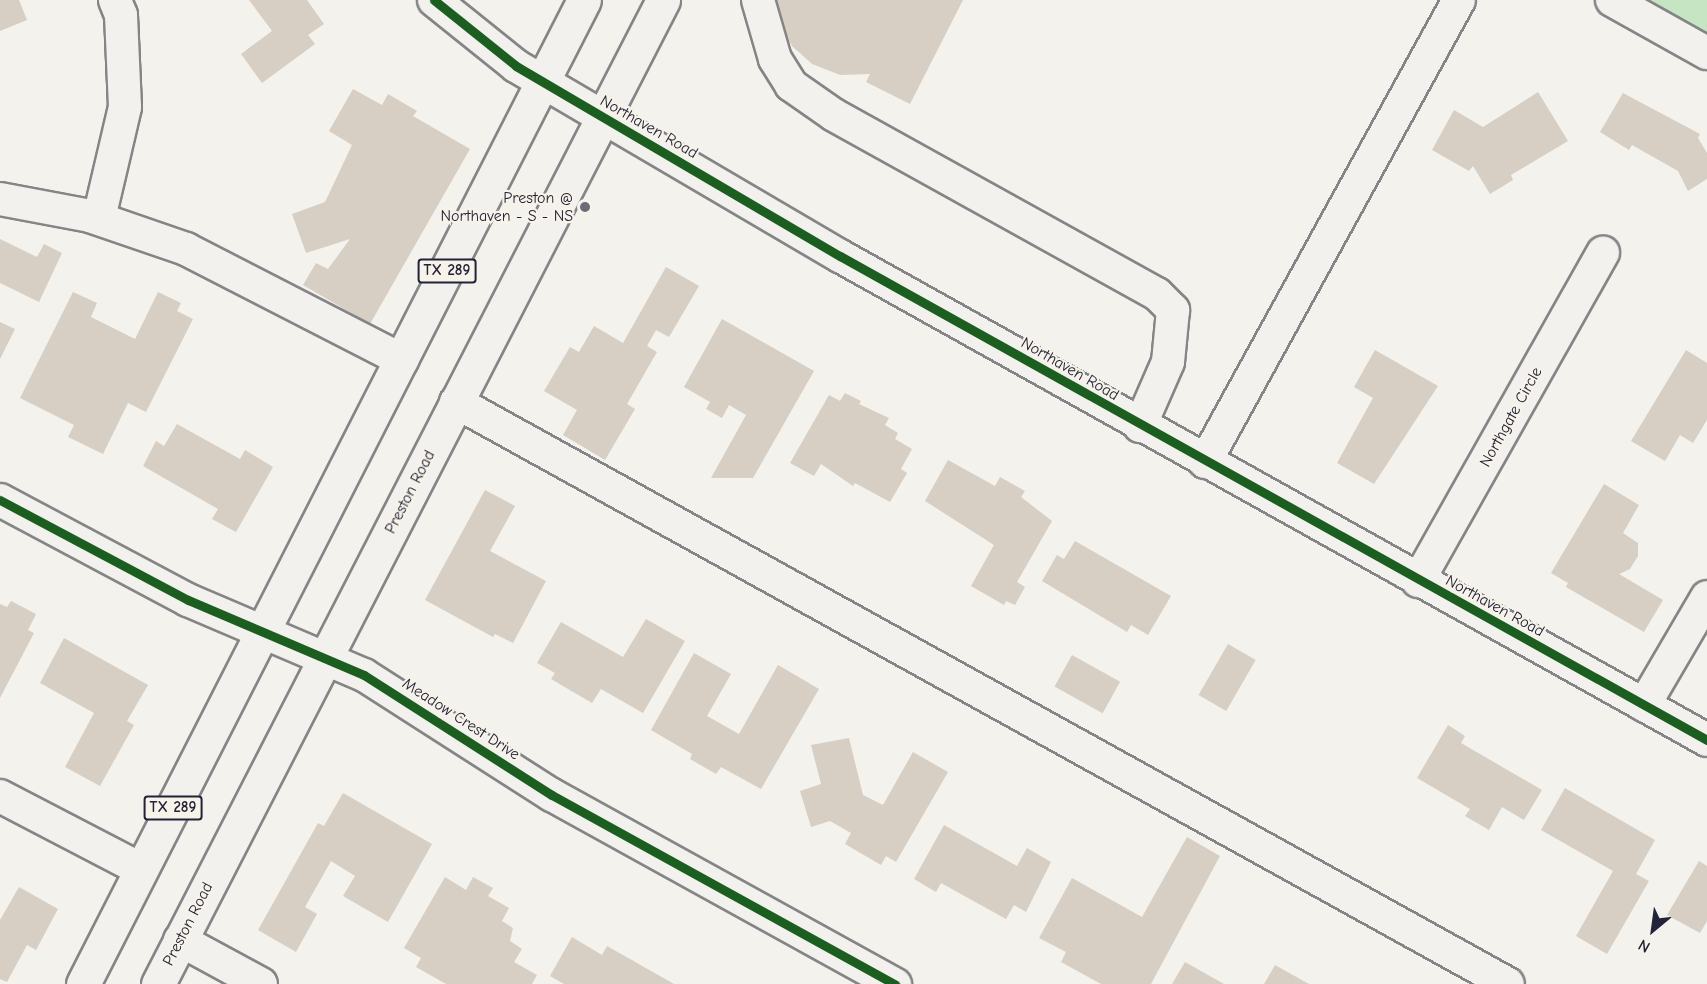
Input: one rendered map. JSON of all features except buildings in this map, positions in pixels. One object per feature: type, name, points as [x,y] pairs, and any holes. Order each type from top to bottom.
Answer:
[{"type":"main road","name":"TX 289","points":[[83,984],[584,0]]},
{"type":"main road","name":"Preston Road","points":[[158,984],[663,0]]},
{"type":"street","points":[[99,218],[125,107],[121,15],[116,0]]},
{"type":"street","name":"Northaven Road","points":[[434,0],[502,57],[603,118],[1140,426],[1707,740]]},
{"type":"street","points":[[758,0],[775,59],[791,85],[834,115],[1156,294],[1173,310],[1168,362],[1140,426]]},
{"type":"street","points":[[1204,462],[1459,0]]},
{"type":"street","points":[[1612,0],[1707,53]]},
{"type":"street","points":[[0,199],[99,218],[186,249],[402,360]]},
{"type":"street","name":"Northgate Circle","points":[[1419,581],[1603,253]]},
{"type":"street","points":[[456,402],[1509,984]]},
{"type":"street","name":"Meadow Crest Drive","points":[[0,500],[188,600],[364,675],[552,795],[895,984]]},
{"type":"street","points":[[1644,705],[1707,597]]},
{"type":"street","points":[[0,796],[142,870]]},
{"type":"street","points":[[180,940],[261,984]]},
{"type":"green space","points":[[1635,0],[1707,0],[1707,39]]},
{"type":"cycle path","points":[[434,0],[516,66],[840,256],[1707,740]]},
{"type":"cycle path","points":[[0,500],[188,600],[364,675],[552,795],[895,984]]},
{"type":"place","name":"Preston @ Northaven - S - NS","points":[[585,207]]}]
